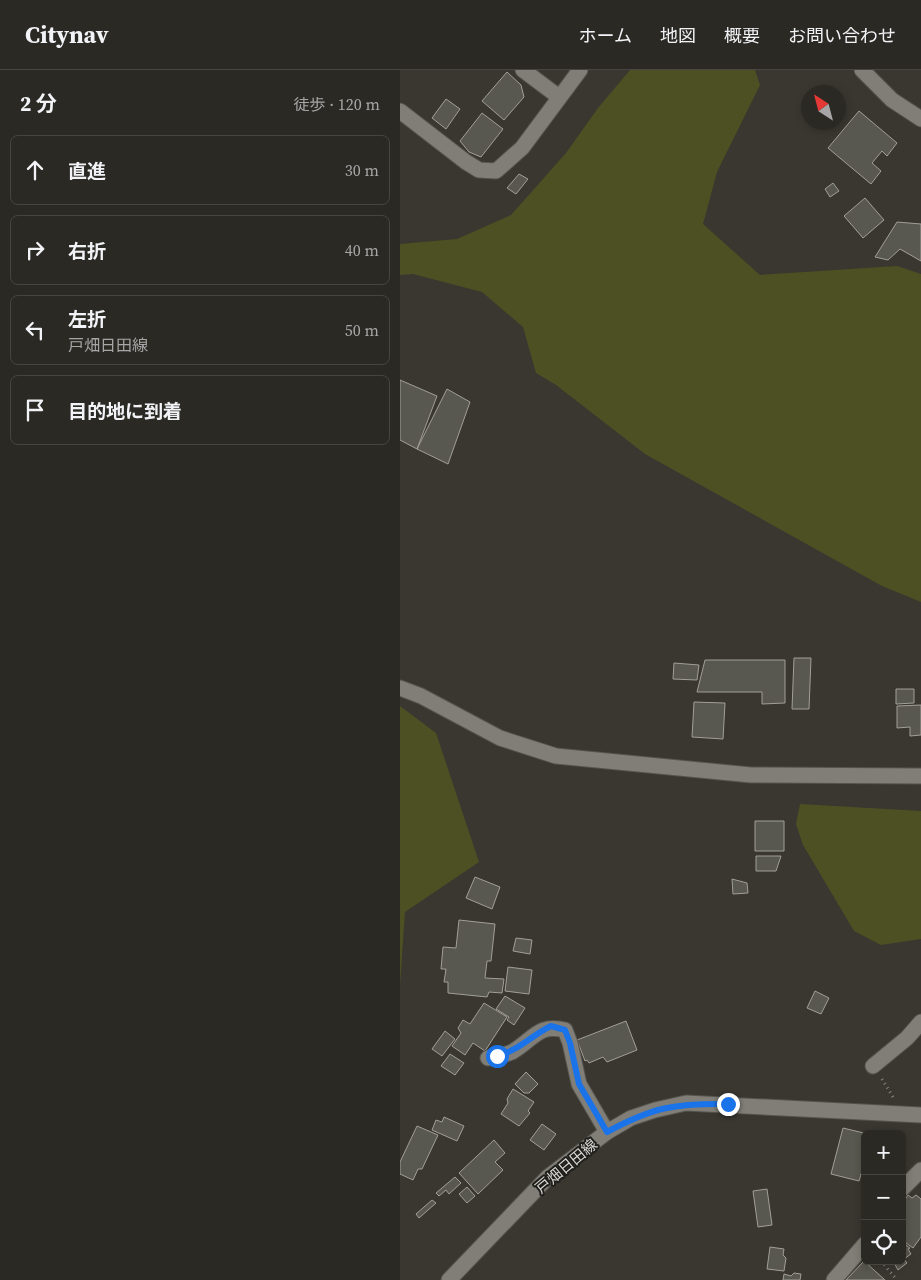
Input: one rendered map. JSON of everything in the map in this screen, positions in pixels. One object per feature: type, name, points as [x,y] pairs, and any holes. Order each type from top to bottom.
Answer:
[{"type":"street","points":[[523,70],[559,97]]},
{"type":"street","points":[[400,110],[466,162],[479,170],[496,171],[522,148],[580,70]]},
{"type":"street","points":[[862,70],[892,100],[921,119]]},
{"type":"street","points":[[400,688],[422,696],[500,738],[556,756],[751,775],[921,776]]},
{"type":"street","points":[[873,1066],[907,1038],[921,1022]]},
{"type":"street","points":[[488,1058],[511,1053],[539,1032],[551,1026],[565,1030],[570,1043],[579,1084],[607,1132]]},
{"type":"street","name":"戸畑日田線","points":[[449,1280],[548,1177],[607,1132],[631,1118],[686,1103],[921,1115]]},
{"type":"street","points":[[906,1185],[921,1170]]},
{"type":"street","points":[[834,1280],[861,1249]]},
{"type":"path","points":[[873,1066],[903,1114]]},
{"type":"path","points":[[884,1265],[897,1280]]},
{"type":"green space","points":[[630,70],[755,70],[760,85],[717,172],[703,224],[760,275],[897,266],[921,274],[921,602],[882,586],[645,454],[556,385],[536,373],[523,327],[482,292],[413,274],[400,275],[400,244],[457,239],[511,215],[566,153],[598,108]]},
{"type":"green space","points":[[400,706],[436,733],[479,862],[405,912],[400,985]]},
{"type":"green space","points":[[800,804],[921,811],[921,939],[881,945],[854,931],[803,845],[796,824]]},
{"type":"building","points":[[507,72],[521,85],[524,97],[504,120],[482,101]]},
{"type":"building","points":[[446,99],[460,109],[446,129],[432,118]]},
{"type":"building","points":[[859,111],[897,143],[887,156],[882,151],[872,163],[881,171],[871,184],[828,148],[843,130],[846,130],[846,127]]},
{"type":"building","points":[[482,113],[503,129],[481,157],[469,152],[460,141]]},
{"type":"building","points":[[519,174],[528,179],[516,194],[507,188]]},
{"type":"building","points":[[833,183],[839,191],[830,197],[825,189]]},
{"type":"building","points":[[865,198],[884,220],[863,238],[844,216]]},
{"type":"building","points":[[897,222],[921,224],[921,261],[900,249],[888,260],[875,257]]},
{"type":"building","points":[[400,380],[437,396],[417,449],[400,440]]},
{"type":"building","points":[[447,389],[470,402],[448,464],[417,449]]},
{"type":"building","points":[[794,658],[811,658],[809,709],[792,709]]},
{"type":"building","points":[[705,660],[785,660],[785,703],[762,704],[762,692],[697,692]]},
{"type":"building","points":[[674,663],[699,665],[697,680],[673,679]]},
{"type":"building","points":[[896,689],[914,689],[914,703],[896,704]]},
{"type":"building","points":[[694,702],[725,703],[723,739],[692,737]]},
{"type":"building","points":[[921,705],[921,735],[910,736],[910,727],[897,728],[897,706]]},
{"type":"building","points":[[755,821],[784,821],[784,851],[755,851]]},
{"type":"building","points":[[756,856],[781,856],[776,871],[756,871]]},
{"type":"building","points":[[475,877],[500,887],[492,909],[466,898]]},
{"type":"building","points":[[732,879],[747,883],[748,893],[733,894]]},
{"type":"building","points":[[459,920],[495,924],[491,961],[487,961],[485,978],[504,979],[502,993],[489,992],[487,997],[448,993],[448,982],[444,982],[446,969],[441,969],[443,947],[456,948]]},
{"type":"building","points":[[516,938],[532,940],[530,954],[513,951]]},
{"type":"building","points":[[508,967],[532,970],[529,994],[505,991]]},
{"type":"building","points":[[815,991],[829,998],[821,1014],[807,1008]]},
{"type":"building","points":[[505,996],[525,1008],[514,1025],[507,1020],[509,1017],[496,1009]]},
{"type":"building","points":[[484,1003],[507,1017],[485,1051],[473,1043],[465,1055],[452,1046],[461,1033],[458,1028],[463,1020],[470,1024]]},
{"type":"building","points":[[626,1021],[637,1050],[607,1062],[603,1057],[589,1063],[587,1060],[585,1061],[577,1040]]},
{"type":"building","points":[[445,1031],[455,1039],[442,1056],[432,1049]]},
{"type":"building","points":[[450,1054],[464,1063],[455,1075],[441,1066]]},
{"type":"building","points":[[526,1072],[538,1084],[529,1093],[524,1093],[515,1084]]},
{"type":"building","points":[[513,1089],[534,1102],[528,1111],[530,1113],[519,1126],[501,1114],[508,1103],[507,1099]]},
{"type":"building","points":[[444,1117],[464,1126],[457,1141],[432,1130],[436,1120],[442,1122]]},
{"type":"building","points":[[542,1124],[556,1134],[544,1150],[530,1140]]},
{"type":"building","points":[[417,1126],[438,1135],[422,1169],[418,1169],[413,1180],[400,1174],[400,1162]]},
{"type":"building","points":[[843,1128],[861,1132],[861,1174],[859,1181],[831,1174]]},
{"type":"building","points":[[494,1140],[505,1153],[495,1162],[503,1170],[478,1194],[459,1173]]},
{"type":"building","points":[[455,1177],[461,1183],[449,1194],[446,1190],[439,1196],[436,1193]]},
{"type":"building","points":[[467,1187],[475,1196],[467,1203],[459,1194]]},
{"type":"building","points":[[767,1189],[772,1225],[758,1227],[753,1191]]},
{"type":"building","points":[[908,1195],[912,1198],[916,1195],[921,1199],[921,1237],[913,1248],[906,1243],[906,1198]]},
{"type":"building","points":[[432,1200],[436,1203],[419,1218],[416,1214]]},
{"type":"building","points":[[906,1245],[910,1248],[908,1249],[911,1254],[906,1258]]},
{"type":"building","points":[[770,1247],[784,1249],[783,1255],[786,1258],[784,1271],[767,1269]]},
{"type":"building","points":[[861,1264],[868,1265],[885,1280],[846,1280]]},
{"type":"building","points":[[895,1265],[904,1265],[898,1270]]},
{"type":"building","points":[[794,1273],[801,1274],[800,1280],[783,1280],[784,1274],[791,1276]]},
{"type":"route","points":[[497,1056],[511,1053],[539,1032],[551,1026],[565,1030],[570,1043],[579,1084],[607,1132],[631,1118],[655,1110],[686,1103],[728,1104]]}]
